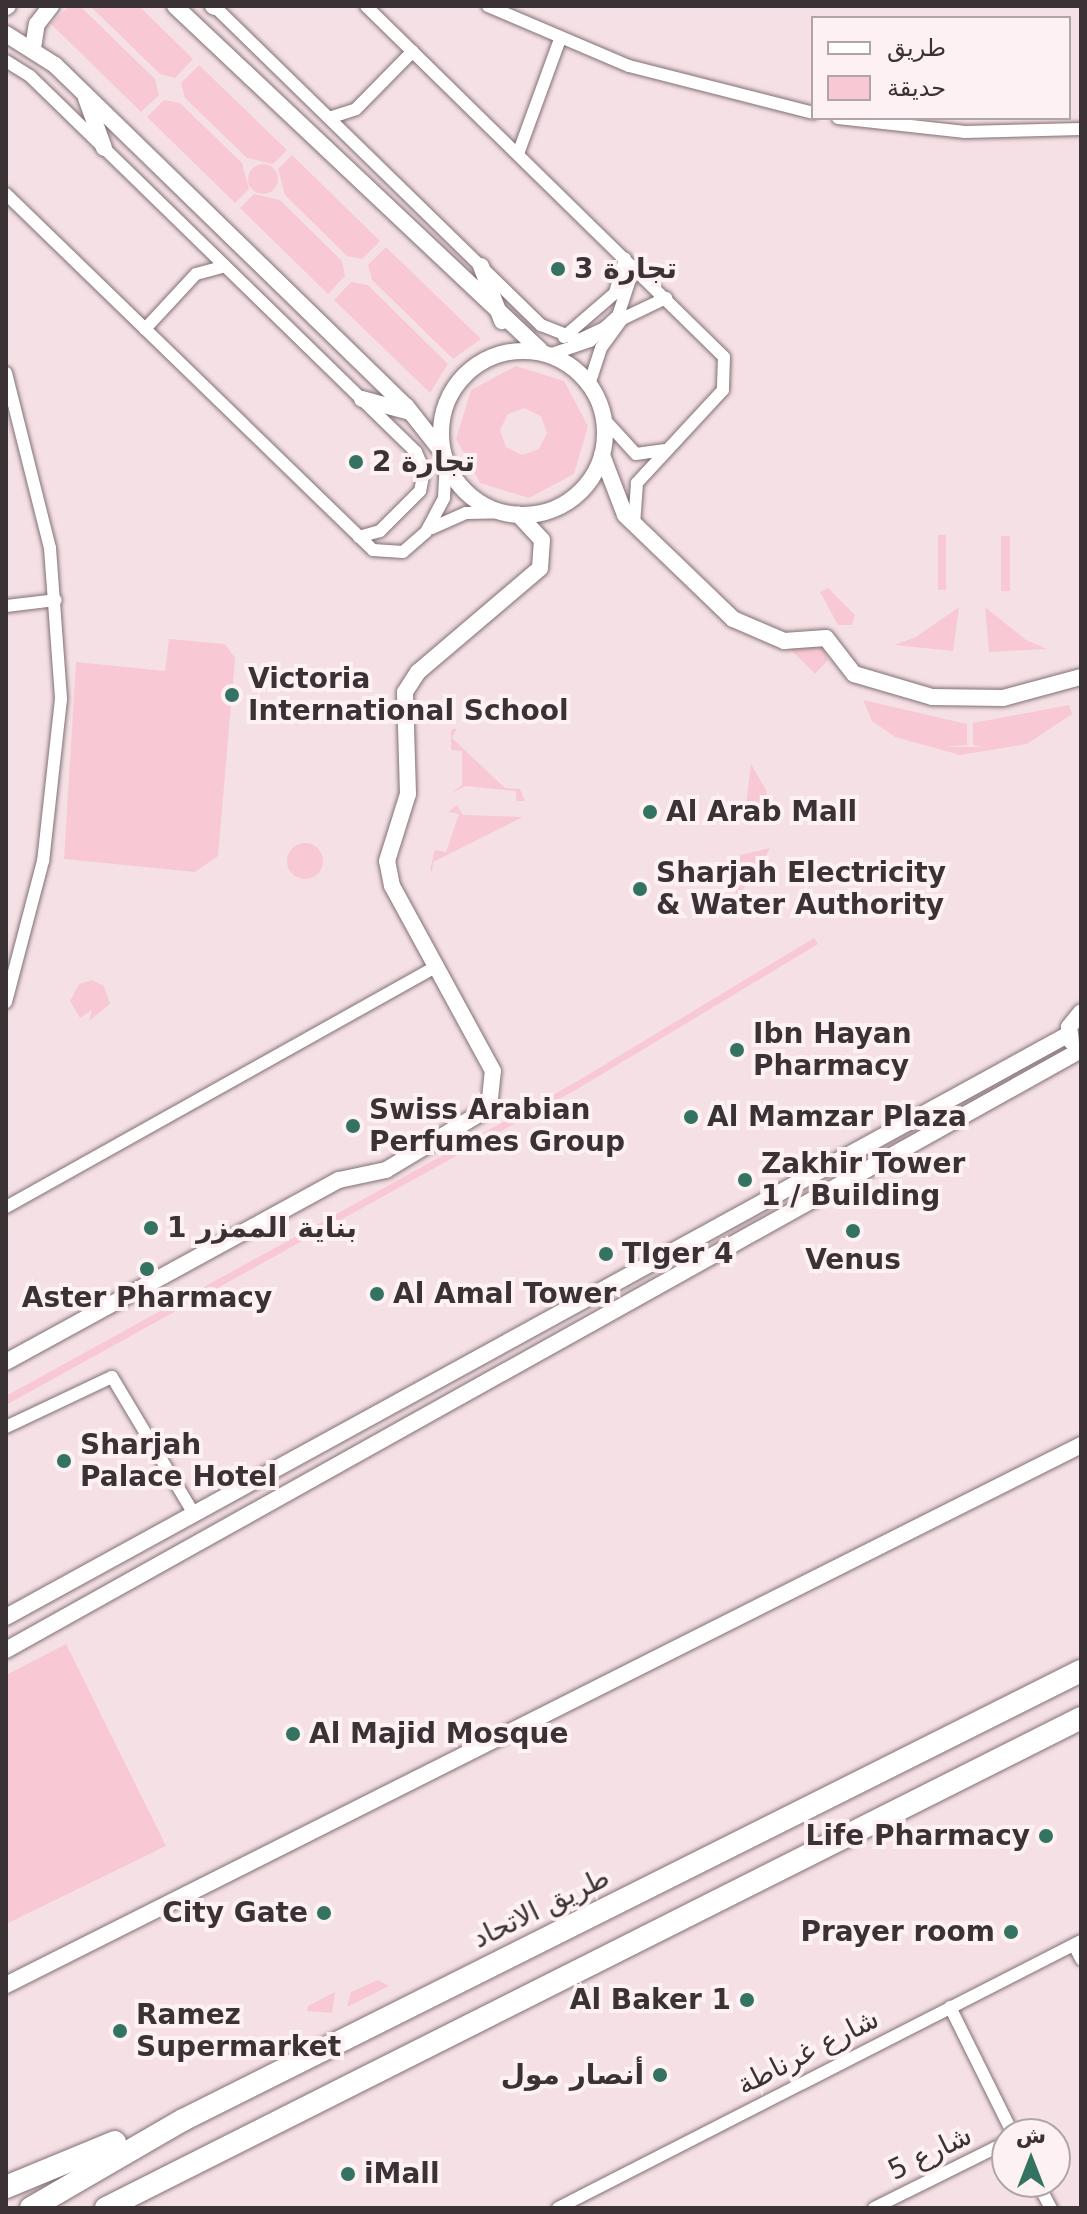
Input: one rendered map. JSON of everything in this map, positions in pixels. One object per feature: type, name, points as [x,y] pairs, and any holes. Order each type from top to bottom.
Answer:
[{"type":"highway","name":"طريق الاتحاد","points":[[31,2208],[183,2120],[1081,1671]]},
{"type":"highway","points":[[106,2208],[189,2163],[544,1992],[1081,1718]]},
{"type":"highway","points":[[6,2187],[58,2171],[154,2123],[183,2120]]},
{"type":"highway","points":[[131,2208],[189,2163]]},
{"type":"street","points":[[33,48],[37,24],[51,6]]},
{"type":"street","points":[[175,6],[502,323],[589,385],[604,419],[636,454],[670,447]]},
{"type":"street","points":[[214,6],[481,266],[563,337],[579,340],[666,298]]},
{"type":"street","points":[[366,6],[720,350],[728,372],[720,395],[637,483],[634,525]]},
{"type":"street","points":[[488,6],[560,39],[668,79],[811,113]]},
{"type":"street","points":[[6,34],[33,48],[84,93],[412,412],[473,498],[511,513],[542,540],[540,568],[418,672],[402,704],[409,777],[387,871],[493,1071],[495,1094],[484,1114],[386,1170],[339,1180],[6,1362]]},
{"type":"street","points":[[518,154],[560,39]]},
{"type":"street","points":[[329,118],[356,109],[413,51]]},
{"type":"street","points":[[6,61],[104,148],[416,452],[424,478],[384,528],[359,537]]},
{"type":"street","points":[[84,93],[104,148]]},
{"type":"street","points":[[350,139],[356,109]]},
{"type":"street","points":[[856,120],[954,131],[1081,129]]},
{"type":"street","points":[[6,194],[359,537],[393,555],[458,514],[511,513],[569,500],[602,455]]},
{"type":"street","points":[[145,329],[196,274],[202,244]]},
{"type":"street","points":[[589,385],[601,348],[620,318],[630,263]]},
{"type":"street","points":[[563,337],[615,293],[630,263]]},
{"type":"street","points":[[196,274],[225,266]]},
{"type":"street","points":[[481,266],[502,323]]},
{"type":"street","points":[[426,532],[444,498],[445,405],[465,374],[508,352],[546,354],[605,328]]},
{"type":"street","points":[[6,373],[35,473],[56,600],[61,699],[52,808],[6,1002]]},
{"type":"street","points":[[362,399],[412,412]]},
{"type":"street","points":[[604,419],[602,455],[612,493],[634,525],[733,619],[784,641],[826,638],[844,668],[877,684],[979,700],[1081,677]]},
{"type":"street","points":[[6,606],[56,600]]},
{"type":"street","points":[[6,1207],[436,967]]},
{"type":"street","points":[[6,1617],[1069,1034],[1081,1012]]},
{"type":"street","points":[[6,1650],[1081,1050],[1069,1034]]},
{"type":"street","points":[[6,1427],[112,1377],[194,1514]]},
{"type":"street","points":[[6,1985],[1081,1445]]},
{"type":"street","points":[[1077,1943],[1081,1959]]},
{"type":"street","name":"شارع غرناطة","points":[[558,2208],[1077,1943]]},
{"type":"street","points":[[950,2007],[1005,2118]]},
{"type":"street","name":"شارع 5","points":[[874,2208],[895,2203],[991,2151]]},
{"type":"green space","points":[[69,6],[80,6],[155,79],[159,95],[141,112],[51,24]]},
{"type":"green space","points":[[90,6],[139,6],[193,59],[175,78],[160,74]]},
{"type":"green space","points":[[199,65],[287,150],[273,164],[247,158],[185,98],[181,83]]},
{"type":"green space","points":[[164,100],[180,103],[242,163],[249,189],[235,203],[147,117]]},
{"type":"green space","points":[[292,155],[380,241],[362,259],[347,256],[285,195],[278,169]]},
{"type":"green space","points":[[263,164],[274,168],[278,179],[274,190],[263,194],[252,190],[248,179],[252,168]]},
{"type":"green space","points":[[254,194],[280,200],[342,261],[345,276],[328,294],[240,208]]},
{"type":"green space","points":[[386,247],[481,339],[453,359],[372,280],[368,265]]},
{"type":"green space","points":[[351,282],[368,285],[448,364],[430,393],[334,300]]},
{"type":"green space","points":[[516,366],[564,381],[588,426],[574,474],[529,498],[480,483],[456,439],[471,390]],"holes":[[[524,408],[541,416],[547,433],[539,449],[522,455],[506,447],[500,430],[508,414]]]},
{"type":"green space","points":[[938,535],[946,535],[946,590],[938,590]]},
{"type":"green space","points":[[1001,536],[1010,536],[1010,591],[1001,591]]},
{"type":"green space","points":[[828,588],[855,615],[852,625],[838,625],[820,592]]},
{"type":"green space","points":[[959,607],[953,651],[894,645],[916,637]]},
{"type":"green space","points":[[985,607],[1026,640],[1047,649],[989,652]]},
{"type":"green space","points":[[169,639],[225,644],[235,658],[218,856],[195,872],[64,859],[76,662],[165,671]]},
{"type":"green space","points":[[822,645],[828,660],[815,674],[790,649]]},
{"type":"green space","points":[[863,700],[967,724],[967,745],[946,747],[982,747],[973,745],[973,723],[1069,705],[1072,714],[1027,744],[960,755],[895,737],[872,721]]},
{"type":"green space","points":[[457,728],[452,738],[505,788],[520,789],[525,801],[516,801],[516,791],[465,786],[452,793],[462,785],[462,751],[451,750],[451,730]]},
{"type":"green space","points":[[751,764],[766,790],[773,820],[746,805]]},
{"type":"green space","points":[[457,805],[463,815],[523,817],[433,862],[432,872],[430,869],[435,850],[446,852],[459,814],[448,812]]},
{"type":"green space","points":[[305,843],[318,848],[323,861],[318,874],[305,879],[292,874],[287,861],[292,848]]},
{"type":"green space","points":[[770,848],[756,875],[735,897],[740,855]]},
{"type":"green space","points":[[814,938],[818,944],[579,1088],[6,1405],[6,1396],[576,1082]]},
{"type":"green space","points":[[92,980],[104,986],[110,1004],[89,1021],[92,1010],[80,1018],[70,1001],[79,984]]},
{"type":"green space","points":[[66,1644],[166,1846],[6,1924],[6,1675]]},
{"type":"green space","points":[[378,1980],[389,1986],[347,2007],[351,1992]]},
{"type":"green space","points":[[335,1992],[332,2013],[307,2011],[308,2006]]},
{"type":"place","name":"تجارة 3","points":[[558,269]]},
{"type":"place","name":"تجارة 2","points":[[356,462]]},
{"type":"place","name":"Victoria International School","points":[[232,695]]},
{"type":"place","name":"Al Arab Mall","points":[[650,812]]},
{"type":"place","name":"Sharjah Electricity & Water Authority","points":[[640,889]]},
{"type":"place","name":"Ibn Hayan Pharmacy","points":[[737,1050]]},
{"type":"place","name":"Al Mamzar Plaza","points":[[691,1117]]},
{"type":"place","name":"Swiss Arabian Perfumes Group","points":[[353,1126]]},
{"type":"place","name":"Zakhir Tower 1 / Building","points":[[745,1180]]},
{"type":"place","name":"بناية الممزر 1","points":[[151,1228]]},
{"type":"place","name":"Venus","points":[[853,1231]]},
{"type":"place","name":"TIger 4","points":[[606,1254]]},
{"type":"place","name":"Aster Pharmacy","points":[[147,1269]]},
{"type":"place","name":"Al Amal Tower","points":[[377,1294]]},
{"type":"place","name":"Sharjah Palace Hotel","points":[[64,1461]]},
{"type":"place","name":"Al Majid Mosque","points":[[293,1734]]},
{"type":"place","name":"Life Pharmacy","points":[[1046,1836]]},
{"type":"place","name":"City Gate","points":[[324,1913]]},
{"type":"place","name":"Prayer room","points":[[1011,1932]]},
{"type":"place","name":"Al Baker 1","points":[[747,2000]]},
{"type":"place","name":"Ramez Supermarket","points":[[120,2031]]},
{"type":"place","name":"أنصار مول","points":[[660,2075]]},
{"type":"place","name":"iMall","points":[[348,2174]]}]
